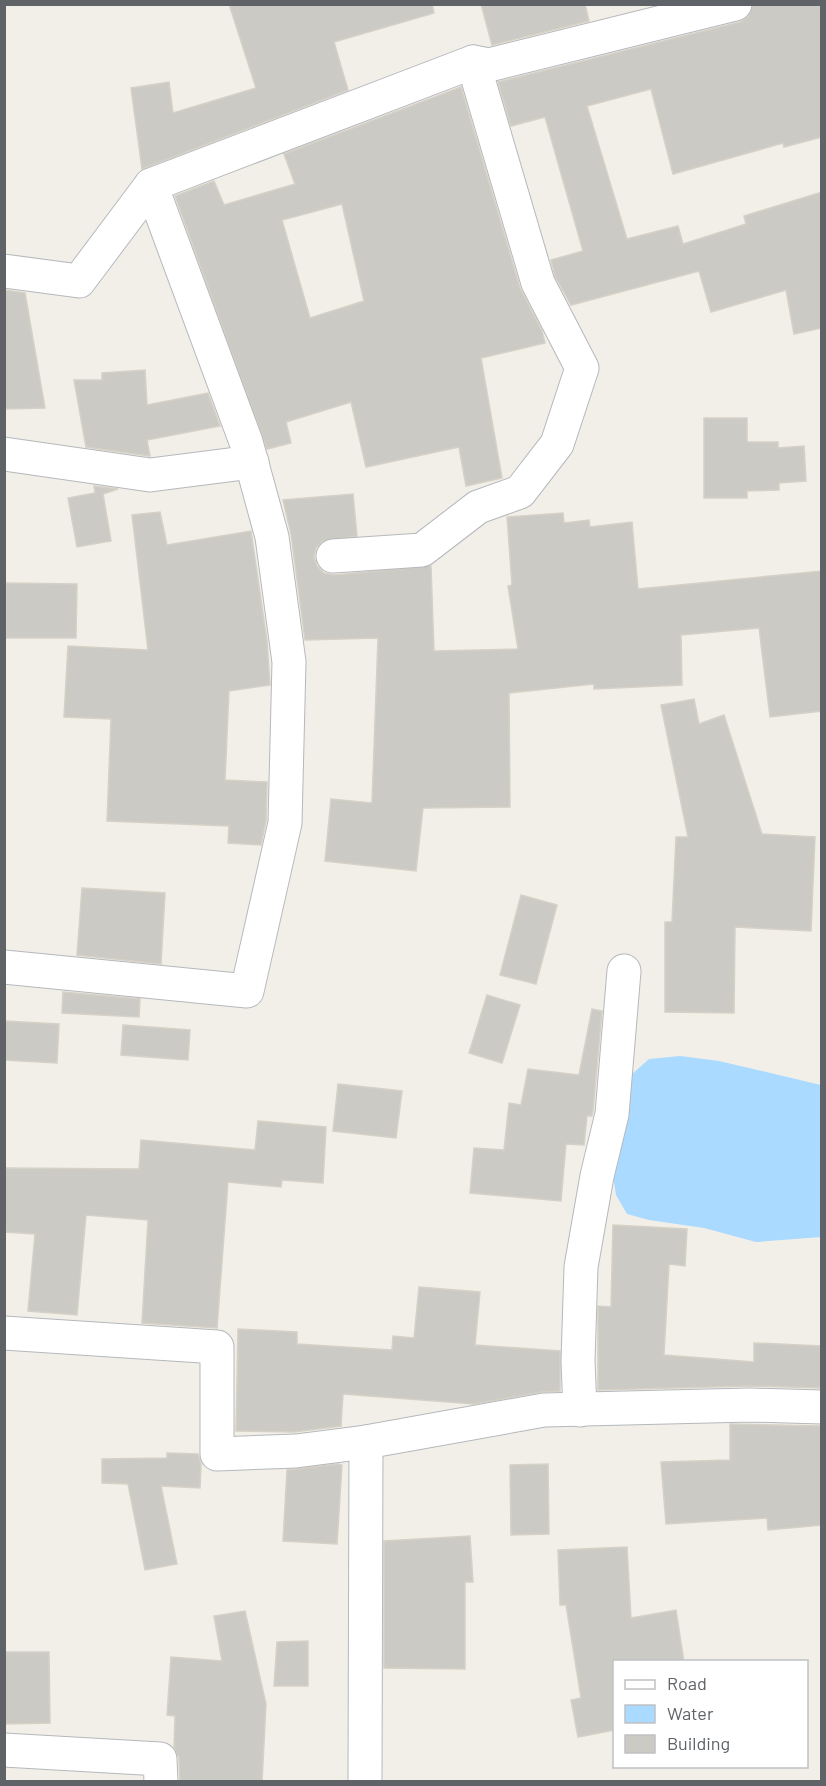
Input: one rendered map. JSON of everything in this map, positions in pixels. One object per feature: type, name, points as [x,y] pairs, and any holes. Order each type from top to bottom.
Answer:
[{"type":"street","points":[[4,271],[79,281],[151,185],[473,62],[489,65],[735,4]]},
{"type":"street","points":[[333,556],[422,550],[478,507],[520,492],[557,444],[582,368],[538,283],[473,62]]},
{"type":"street","points":[[4,967],[247,992],[285,823],[289,662],[272,537],[252,462],[151,185]]},
{"type":"street","points":[[4,454],[150,475],[252,462]]},
{"type":"street","points":[[580,1410],[578,1361],[581,1267],[597,1176],[612,1114],[624,972]]},
{"type":"street","points":[[4,1333],[217,1347],[217,1454],[296,1451],[366,1442],[544,1410],[750,1405],[822,1407]]},
{"type":"street","points":[[365,1782],[366,1442]]},
{"type":"street","points":[[4,1750],[160,1759],[160,1782]]},
{"type":"water","points":[[680,1056],[719,1061],[821,1085],[821,1237],[756,1242],[704,1228],[649,1220],[627,1214],[616,1195],[613,1176],[632,1074],[649,1059]]},
{"type":"building","points":[[229,4],[432,4],[434,13],[334,42],[348,90],[142,169],[131,88],[169,82],[173,113],[256,88]]},
{"type":"building","points":[[481,4],[585,4],[589,21],[492,45]]},
{"type":"building","points":[[753,4],[822,4],[822,137],[784,147],[783,143],[673,174],[651,89],[587,106],[627,239],[678,226],[683,244],[746,224],[744,216],[822,192],[822,328],[794,334],[786,290],[711,312],[699,271],[571,305],[555,276],[551,260],[583,251],[545,117],[511,126],[498,82],[740,22],[748,17]]},
{"type":"building","points":[[461,87],[520,288],[542,331],[545,343],[481,358],[502,478],[466,486],[459,447],[366,467],[351,402],[286,422],[291,443],[267,449],[175,196],[214,181],[224,205],[295,184],[284,154]],"holes":[[[342,204],[364,301],[310,318],[282,220]]]},
{"type":"building","points":[[4,290],[25,293],[45,408],[5,409]]},
{"type":"building","points":[[145,370],[147,405],[208,393],[220,426],[147,440],[150,456],[86,447],[74,380],[102,380],[102,373]]},
{"type":"building","points":[[704,418],[747,418],[747,442],[778,442],[778,448],[804,446],[806,481],[779,483],[779,490],[747,491],[747,498],[704,498]]},
{"type":"building","points":[[94,486],[118,489],[103,494],[111,541],[77,547],[68,498],[95,493]]},
{"type":"building","points":[[353,494],[357,536],[322,541],[316,548],[314,557],[317,566],[324,573],[334,575],[431,566],[434,651],[518,649],[508,586],[512,585],[507,517],[563,513],[564,523],[589,520],[590,527],[632,522],[638,589],[822,571],[822,711],[770,717],[759,628],[681,635],[682,685],[594,689],[594,684],[509,693],[510,807],[423,808],[416,871],[325,861],[331,799],[372,803],[378,638],[305,640],[291,534],[283,500]]},
{"type":"building","points":[[160,512],[167,545],[251,531],[267,641],[270,685],[229,691],[225,780],[267,782],[266,821],[261,845],[228,843],[229,826],[107,821],[111,719],[64,717],[68,646],[148,650],[132,515]]},
{"type":"building","points":[[6,583],[77,584],[76,638],[6,638]]},
{"type":"building","points":[[694,699],[699,724],[724,715],[762,834],[815,837],[811,931],[735,927],[734,1013],[665,1012],[665,922],[672,922],[676,837],[688,837],[661,705]]},
{"type":"building","points":[[82,888],[165,893],[161,964],[77,955]]},
{"type":"building","points":[[521,895],[557,905],[536,984],[500,975]]},
{"type":"building","points":[[63,992],[140,999],[139,1017],[62,1013]]},
{"type":"building","points":[[487,995],[520,1005],[502,1063],[469,1053]]},
{"type":"building","points":[[592,1009],[602,1011],[593,1111],[592,1116],[587,1116],[584,1145],[566,1144],[561,1201],[470,1193],[474,1148],[504,1150],[509,1103],[521,1105],[528,1069],[579,1075]]},
{"type":"building","points":[[4,1021],[59,1024],[57,1063],[4,1060]]},
{"type":"building","points":[[123,1025],[190,1030],[188,1060],[121,1055]]},
{"type":"building","points":[[338,1084],[402,1091],[396,1138],[333,1131]]},
{"type":"building","points":[[258,1121],[326,1127],[323,1183],[282,1180],[281,1187],[228,1182],[217,1328],[142,1323],[148,1220],[86,1215],[77,1315],[28,1311],[35,1234],[4,1232],[4,1168],[139,1169],[141,1140],[255,1150]]},
{"type":"building","points":[[613,1225],[687,1229],[685,1266],[669,1264],[664,1355],[754,1362],[754,1343],[822,1346],[822,1388],[750,1386],[598,1390],[598,1306],[611,1307]]},
{"type":"building","points":[[419,1287],[480,1292],[475,1345],[560,1351],[560,1391],[541,1392],[474,1404],[343,1394],[341,1426],[294,1432],[236,1431],[238,1329],[297,1332],[297,1344],[392,1350],[393,1336],[414,1338]]},
{"type":"building","points":[[730,1424],[822,1426],[822,1525],[768,1530],[767,1518],[666,1524],[661,1462],[730,1460]]},
{"type":"building","points":[[167,1453],[198,1454],[201,1464],[200,1488],[161,1486],[177,1564],[145,1570],[128,1484],[102,1483],[102,1459],[167,1458]]},
{"type":"building","points":[[548,1464],[549,1534],[511,1535],[510,1465]]},
{"type":"building","points":[[342,1465],[337,1544],[283,1541],[287,1470]]},
{"type":"building","points":[[470,1536],[473,1582],[465,1582],[465,1669],[384,1668],[384,1541]]},
{"type":"building","points":[[627,1547],[631,1618],[676,1610],[684,1660],[613,1660],[613,1730],[578,1737],[571,1700],[581,1698],[566,1605],[560,1605],[558,1550]]},
{"type":"building","points":[[245,1611],[266,1704],[262,1782],[180,1782],[179,1758],[174,1747],[175,1716],[167,1715],[171,1657],[222,1661],[214,1616]]},
{"type":"building","points":[[308,1641],[308,1686],[274,1686],[277,1642]]},
{"type":"building","points":[[4,1652],[49,1652],[50,1723],[4,1724]]}]
